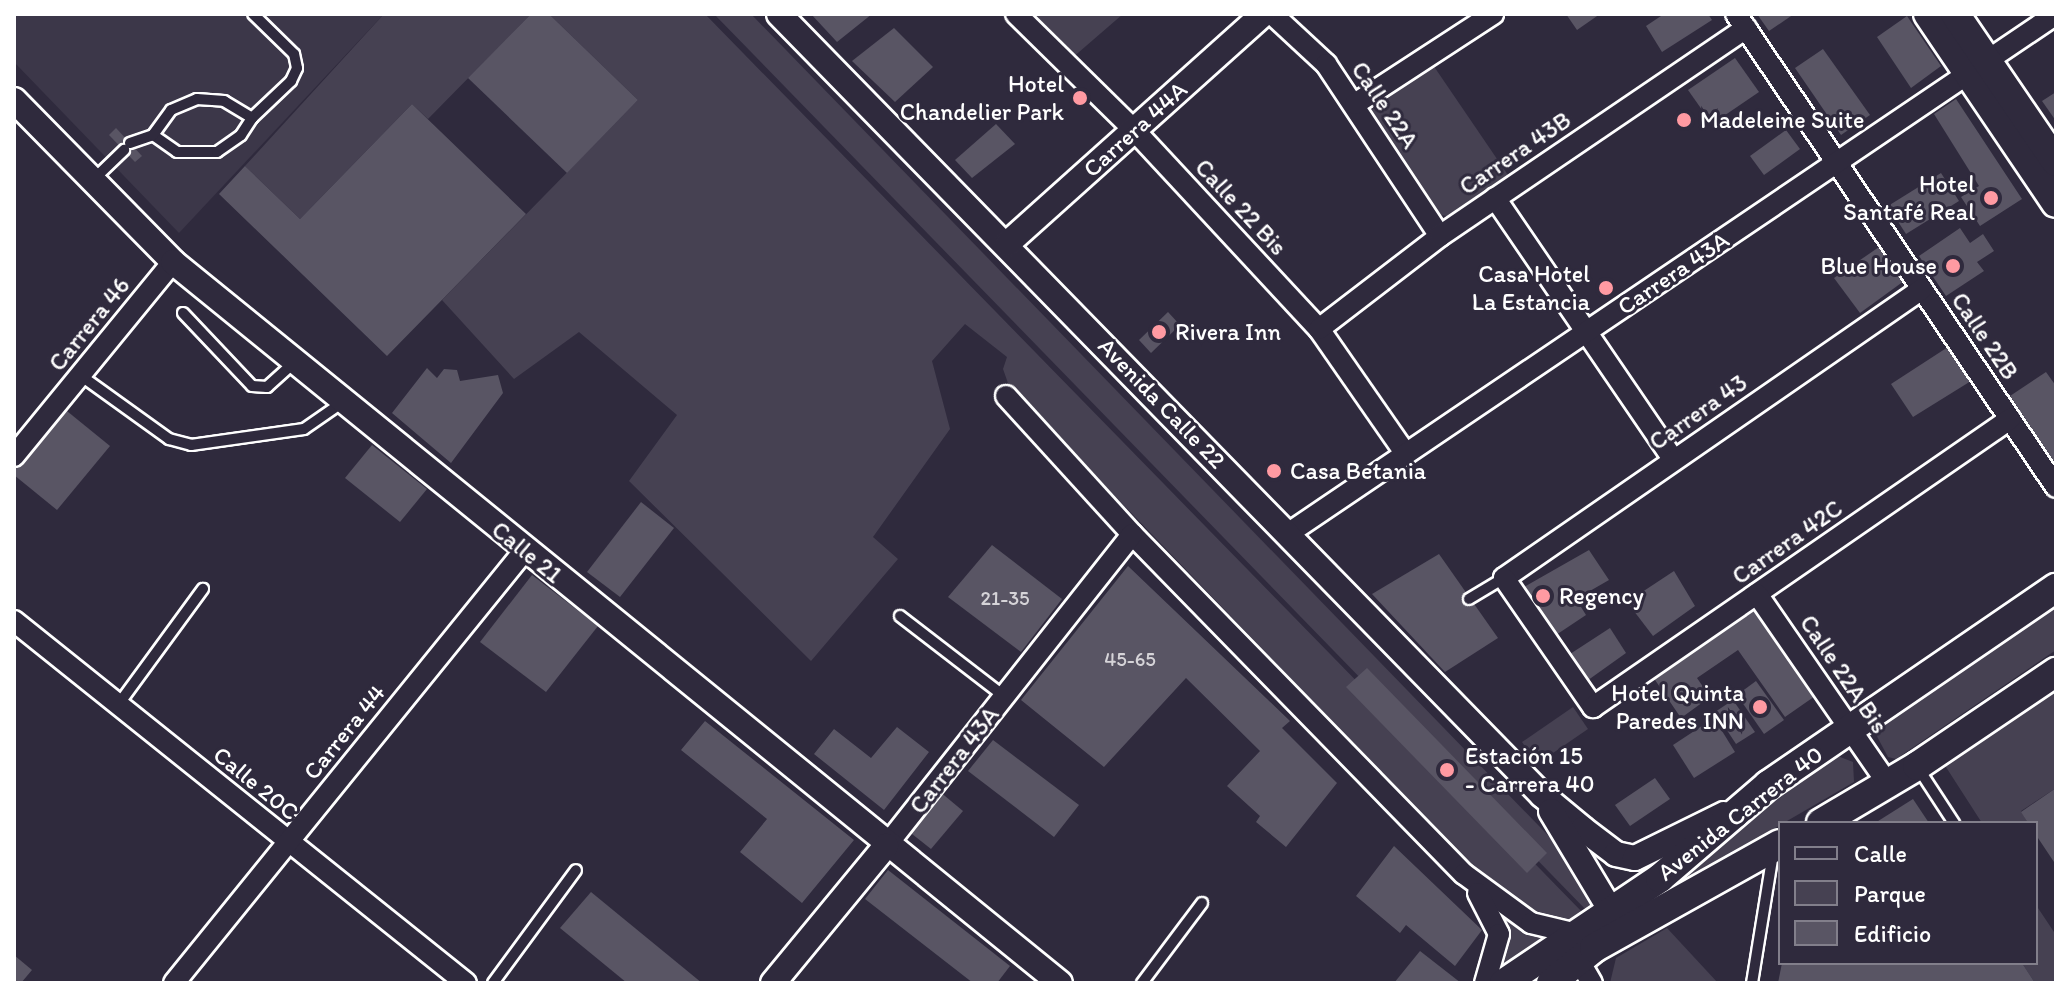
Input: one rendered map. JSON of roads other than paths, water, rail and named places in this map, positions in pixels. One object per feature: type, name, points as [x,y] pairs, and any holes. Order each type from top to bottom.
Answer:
[{"type":"main road","points":[[1928,14],[1978,67],[2056,162]]},
{"type":"main road","points":[[1955,14],[1978,67],[2056,203]]},
{"type":"main road","name":"Avenida Carrera 40","points":[[1504,983],[1581,958],[1610,909],[1660,878],[1748,800],[2056,588]]},
{"type":"main road","points":[[1827,821],[1917,766],[2056,672]]},
{"type":"main road","name":"Avenida Carrera 40","points":[[1551,983],[1581,958],[1777,846]]},
{"type":"street","name":"Avenida Calle 22","points":[[779,14],[1289,533],[1377,618],[1542,795],[1610,850],[1629,858],[1652,853],[1748,800]]},
{"type":"street","name":"Calle 22 Bis","points":[[1016,14],[1134,130],[1319,329],[1406,454]]},
{"type":"street","name":"Carrera 44A","points":[[1007,244],[1263,14]]},
{"type":"street","name":"Calle 22A","points":[[1272,14],[1326,64],[1440,236]]},
{"type":"street","points":[[1355,104],[1493,14]]},
{"type":"street","name":"Carrera 43A","points":[[1289,533],[2056,14]]},
{"type":"street","name":"Calle 22B","points":[[1741,21],[2056,487]]},
{"type":"street","name":"Carrera 43B","points":[[1319,329],[1440,236],[1741,21]]},
{"type":"street","name":"Calle 21","points":[[14,100],[173,262],[886,846],[1060,983]]},
{"type":"street","points":[[1495,198],[1674,460]]},
{"type":"street","name":"Carrera 46","points":[[14,456],[173,262]]},
{"type":"street","name":"Carrera 43","points":[[1504,578],[1922,289]]},
{"type":"street","points":[[1006,396],[1132,534],[1464,874],[1493,913],[1499,934],[1485,983]]},
{"type":"street","name":"Carrera 42C","points":[[1504,578],[1593,707],[2010,419]]},
{"type":"street","name":"Carrera 43A","points":[[773,983],[886,846],[1132,534]]},
{"type":"street","name":"Carrera 44","points":[[174,983],[525,550]]},
{"type":"street","name":"Calle 22A Bis","points":[[1757,594],[1888,784]]},
{"type":"street","name":"Calle 20C","points":[[14,621],[466,983]]},
{"type":"street","name":"Avenida Calle 22","points":[[1542,795],[1610,909]]},
{"type":"street","points":[[1464,874],[1581,958]]},
{"type":"lane","points":[[153,135],[177,152],[207,155],[233,143],[297,68],[294,54],[253,14]]},
{"type":"lane","points":[[93,181],[127,147],[153,135],[171,110],[197,99],[224,101],[252,118]]},
{"type":"lane","points":[[183,313],[252,386],[267,387],[295,362]]},
{"type":"lane","points":[[80,375],[169,439],[191,445],[304,429],[343,402]]},
{"type":"lane","points":[[1469,599],[1504,578]]},
{"type":"lane","points":[[118,705],[203,589]]},
{"type":"lane","points":[[900,616],[1004,696]]},
{"type":"lane","points":[[1917,766],[1953,821]]},
{"type":"lane","points":[[1752,983],[1777,846]]},
{"type":"lane","points":[[493,983],[576,870]]},
{"type":"lane","points":[[1142,983],[1202,903]]},
{"type":"place","name":"Hotel Chandelier Park","points":[[1080,98]]},
{"type":"place","name":"Madeleine Suite","points":[[1684,120]]},
{"type":"place","name":"Hotel Santafé Real","points":[[1991,198]]},
{"type":"place","name":"Blue House","points":[[1953,266]]},
{"type":"place","name":"Casa Hotel La Estancia","points":[[1606,288]]},
{"type":"place","name":"Rivera Inn","points":[[1159,332]]},
{"type":"place","name":"Casa Betania","points":[[1274,471]]},
{"type":"place","name":"Regency","points":[[1543,596]]},
{"type":"place","name":"Hotel Quinta Paredes INN","points":[[1760,707]]},
{"type":"place","name":"Estación 15 - Carrera 40","points":[[1447,770]]}]
